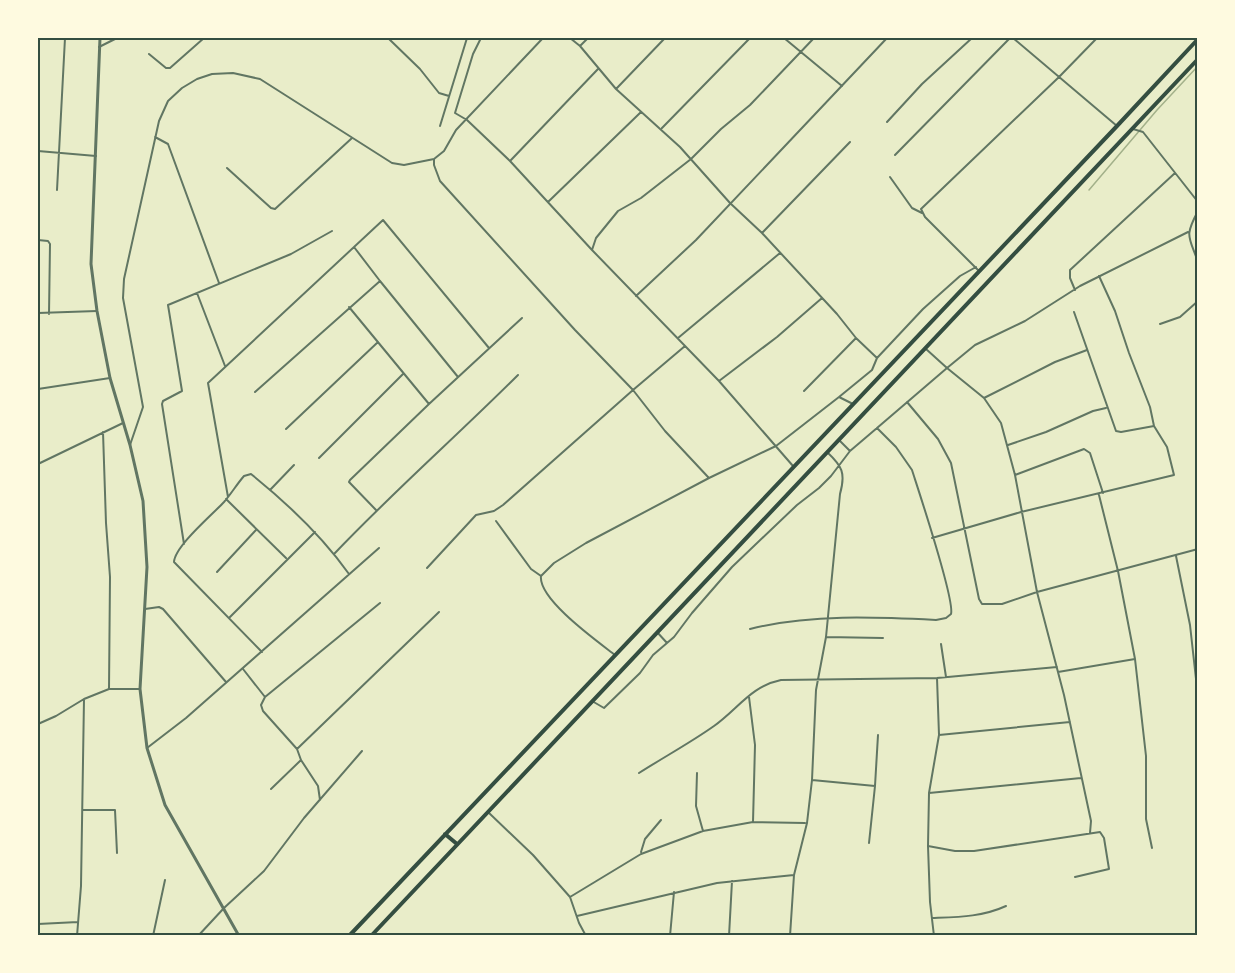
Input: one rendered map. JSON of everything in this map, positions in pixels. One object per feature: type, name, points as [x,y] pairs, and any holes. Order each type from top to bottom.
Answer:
[{"type":"highway","points":[[349,936],[853,404],[977,269],[1117,126],[1197,39]]},
{"type":"highway","points":[[371,936],[828,452],[924,348],[962,302],[1197,59]]},
{"type":"highway","points":[[957,293],[962,302]]},
{"type":"highway","points":[[445,834],[457,844]]},
{"type":"street","points":[[57,190],[64,38]]},
{"type":"street","points":[[100,38],[91,264],[97,311],[110,378],[130,445],[143,501],[147,567],[140,689],[147,748],[165,805],[239,936]]},
{"type":"street","points":[[99,47],[117,38]]},
{"type":"street","points":[[149,54],[166,68],[170,68],[204,38]]},
{"type":"street","points":[[387,38],[420,69],[439,93],[450,96]]},
{"type":"street","points":[[440,126],[467,38]]},
{"type":"street","points":[[481,38],[473,54],[455,110],[459,116],[510,161],[592,250],[719,381],[793,466]]},
{"type":"street","points":[[130,445],[143,407],[123,298],[124,279],[155,137],[168,101],[182,88],[197,79],[212,74],[233,73],[260,79],[392,163],[411,164],[434,159],[444,151],[456,130],[543,38]]},
{"type":"street","points":[[570,38],[580,46],[616,89],[662,129],[730,203],[762,233],[856,338],[877,358]]},
{"type":"street","points":[[580,46],[588,38]]},
{"type":"street","points":[[616,89],[664,38]]},
{"type":"street","points":[[662,129],[750,38]]},
{"type":"street","points":[[784,38],[843,86]]},
{"type":"street","points":[[592,250],[596,238],[618,211],[641,198],[691,159],[750,105],[814,38]]},
{"type":"street","points":[[636,296],[696,240],[887,38]]},
{"type":"street","points":[[887,122],[922,84],[972,38]]},
{"type":"street","points":[[895,155],[1011,38],[1117,126]]},
{"type":"street","points":[[921,213],[924,204],[1059,77],[1097,38]]},
{"type":"street","points":[[510,161],[598,69]]},
{"type":"street","points":[[548,203],[641,112]]},
{"type":"street","points":[[1130,129],[1143,132],[1197,202]]},
{"type":"street","points":[[155,137],[168,144],[219,284]]},
{"type":"street","points":[[227,168],[271,208],[275,208],[352,138]]},
{"type":"street","points":[[762,233],[850,142]]},
{"type":"street","points":[[38,151],[96,156]]},
{"type":"street","points":[[434,159],[440,181],[567,322],[633,390],[665,431],[709,478]]},
{"type":"street","points":[[1076,290],[1070,278],[1070,270],[1175,173]]},
{"type":"street","points":[[615,655],[565,613],[542,588],[541,576],[554,563],[586,543],[709,478],[776,446],[872,369],[877,358],[924,309],[960,276],[977,269],[921,213],[912,208],[890,177]]},
{"type":"street","points":[[1197,211],[1189,225],[1188,232],[1197,262]]},
{"type":"street","points":[[287,559],[227,498],[208,383],[383,220],[489,348]]},
{"type":"street","points":[[184,544],[162,404],[166,398],[182,391],[168,305],[291,254],[333,231]]},
{"type":"street","points":[[592,701],[604,708],[640,673],[652,655],[674,637],[692,612],[732,567],[797,505],[819,488],[850,451],[975,345],[1018,325],[1099,276],[1188,232]]},
{"type":"street","points":[[38,240],[48,241],[50,244],[49,314]]},
{"type":"street","points":[[354,247],[458,377]]},
{"type":"street","points":[[678,338],[780,253]]},
{"type":"street","points":[[932,538],[1021,512],[1099,495],[1174,475],[1167,447],[1154,426],[1150,407],[1128,352],[1112,302],[1099,276]]},
{"type":"street","points":[[255,392],[380,281]]},
{"type":"street","points":[[197,293],[225,366]]},
{"type":"street","points":[[719,381],[777,337],[822,298]]},
{"type":"street","points":[[1160,324],[1180,317],[1197,301]]},
{"type":"street","points":[[349,307],[429,404]]},
{"type":"street","points":[[38,313],[97,311]]},
{"type":"street","points":[[1074,312],[1116,431],[1127,432],[1154,426]]},
{"type":"street","points":[[376,510],[352,487],[350,480],[522,318]]},
{"type":"street","points":[[804,391],[856,338]]},
{"type":"street","points":[[286,429],[378,342]]},
{"type":"street","points":[[427,568],[476,516],[503,505],[685,346]]},
{"type":"street","points":[[924,348],[984,398],[1001,423],[1015,476],[1037,592],[1070,722],[1091,821],[1090,833]]},
{"type":"street","points":[[984,398],[1055,363],[1088,350]]},
{"type":"street","points":[[319,458],[403,374]]},
{"type":"street","points":[[335,553],[376,510],[460,433],[518,375]]},
{"type":"street","points":[[38,389],[110,378]]},
{"type":"street","points":[[839,397],[853,404]]},
{"type":"street","points":[[907,402],[938,439],[951,463],[979,599],[982,604],[1002,604],[1037,592],[1197,549]]},
{"type":"street","points":[[1008,445],[1107,407]]},
{"type":"street","points":[[38,464],[123,423]]},
{"type":"street","points":[[750,629],[778,622],[827,619],[936,620],[946,618],[951,614],[953,607],[912,470],[896,447],[877,428]]},
{"type":"street","points":[[103,432],[110,576],[109,689]]},
{"type":"street","points":[[839,440],[850,451]]},
{"type":"street","points":[[1015,476],[1084,449],[1090,453],[1103,493]]},
{"type":"street","points":[[790,936],[794,875],[807,823],[812,780],[813,723],[817,680],[826,637],[843,483],[840,463],[828,452]]},
{"type":"street","points":[[270,490],[294,465]]},
{"type":"street","points":[[262,652],[175,565],[174,558],[244,476],[249,474],[270,490],[315,532],[335,553],[349,574]]},
{"type":"street","points":[[1099,495],[1118,571],[1135,659],[1146,756],[1146,819],[1152,848]]},
{"type":"street","points":[[495,521],[531,569],[541,576]]},
{"type":"street","points":[[217,572],[256,530]]},
{"type":"street","points":[[229,618],[315,532]]},
{"type":"street","points":[[147,748],[186,718],[379,548]]},
{"type":"street","points":[[1176,556],[1190,625],[1197,697]]},
{"type":"street","points":[[724,560],[732,567]]},
{"type":"street","points":[[320,800],[318,786],[301,760],[297,749],[263,711],[261,705],[265,697],[381,603]]},
{"type":"street","points":[[145,609],[159,607],[163,609],[226,682]]},
{"type":"street","points":[[297,749],[439,612]]},
{"type":"street","points":[[657,632],[668,643]]},
{"type":"street","points":[[826,637],[883,638]]},
{"type":"street","points":[[941,644],[946,677]]},
{"type":"street","points":[[1058,672],[1135,659]]},
{"type":"street","points":[[639,773],[716,724],[758,687],[770,682],[937,678],[1057,667]]},
{"type":"street","points":[[242,669],[265,697]]},
{"type":"street","points":[[934,936],[928,846],[929,793],[939,735],[937,678]]},
{"type":"street","points":[[38,724],[84,699],[109,689],[140,689]]},
{"type":"street","points":[[749,697],[755,745],[753,822]]},
{"type":"street","points":[[77,936],[81,886],[84,699]]},
{"type":"street","points":[[939,735],[1070,722]]},
{"type":"street","points":[[869,843],[878,735]]},
{"type":"street","points":[[198,936],[264,871],[362,751]]},
{"type":"street","points":[[271,789],[301,760]]},
{"type":"street","points":[[697,773],[697,814],[703,831]]},
{"type":"street","points":[[929,793],[1081,778]]},
{"type":"street","points":[[812,780],[875,786]]},
{"type":"street","points":[[82,810],[115,810],[117,853]]},
{"type":"street","points":[[488,812],[533,855],[570,897],[586,936]]},
{"type":"street","points":[[641,854],[641,847],[645,839],[662,820]]},
{"type":"street","points":[[570,897],[641,854],[703,831],[753,822],[807,823]]},
{"type":"street","points":[[928,846],[955,851],[974,851],[1058,840],[1090,833],[1103,834],[1109,869],[1075,877]]},
{"type":"street","points":[[577,916],[674,892],[732,881],[794,875]]},
{"type":"street","points":[[153,936],[165,880]]},
{"type":"street","points":[[729,936],[732,881]]},
{"type":"street","points":[[670,936],[674,892]]},
{"type":"street","points":[[931,918],[970,917],[993,912],[1006,906]]},
{"type":"street","points":[[38,924],[78,922]]},
{"type":"waterway","points":[[1089,190],[1198,66]]}]
